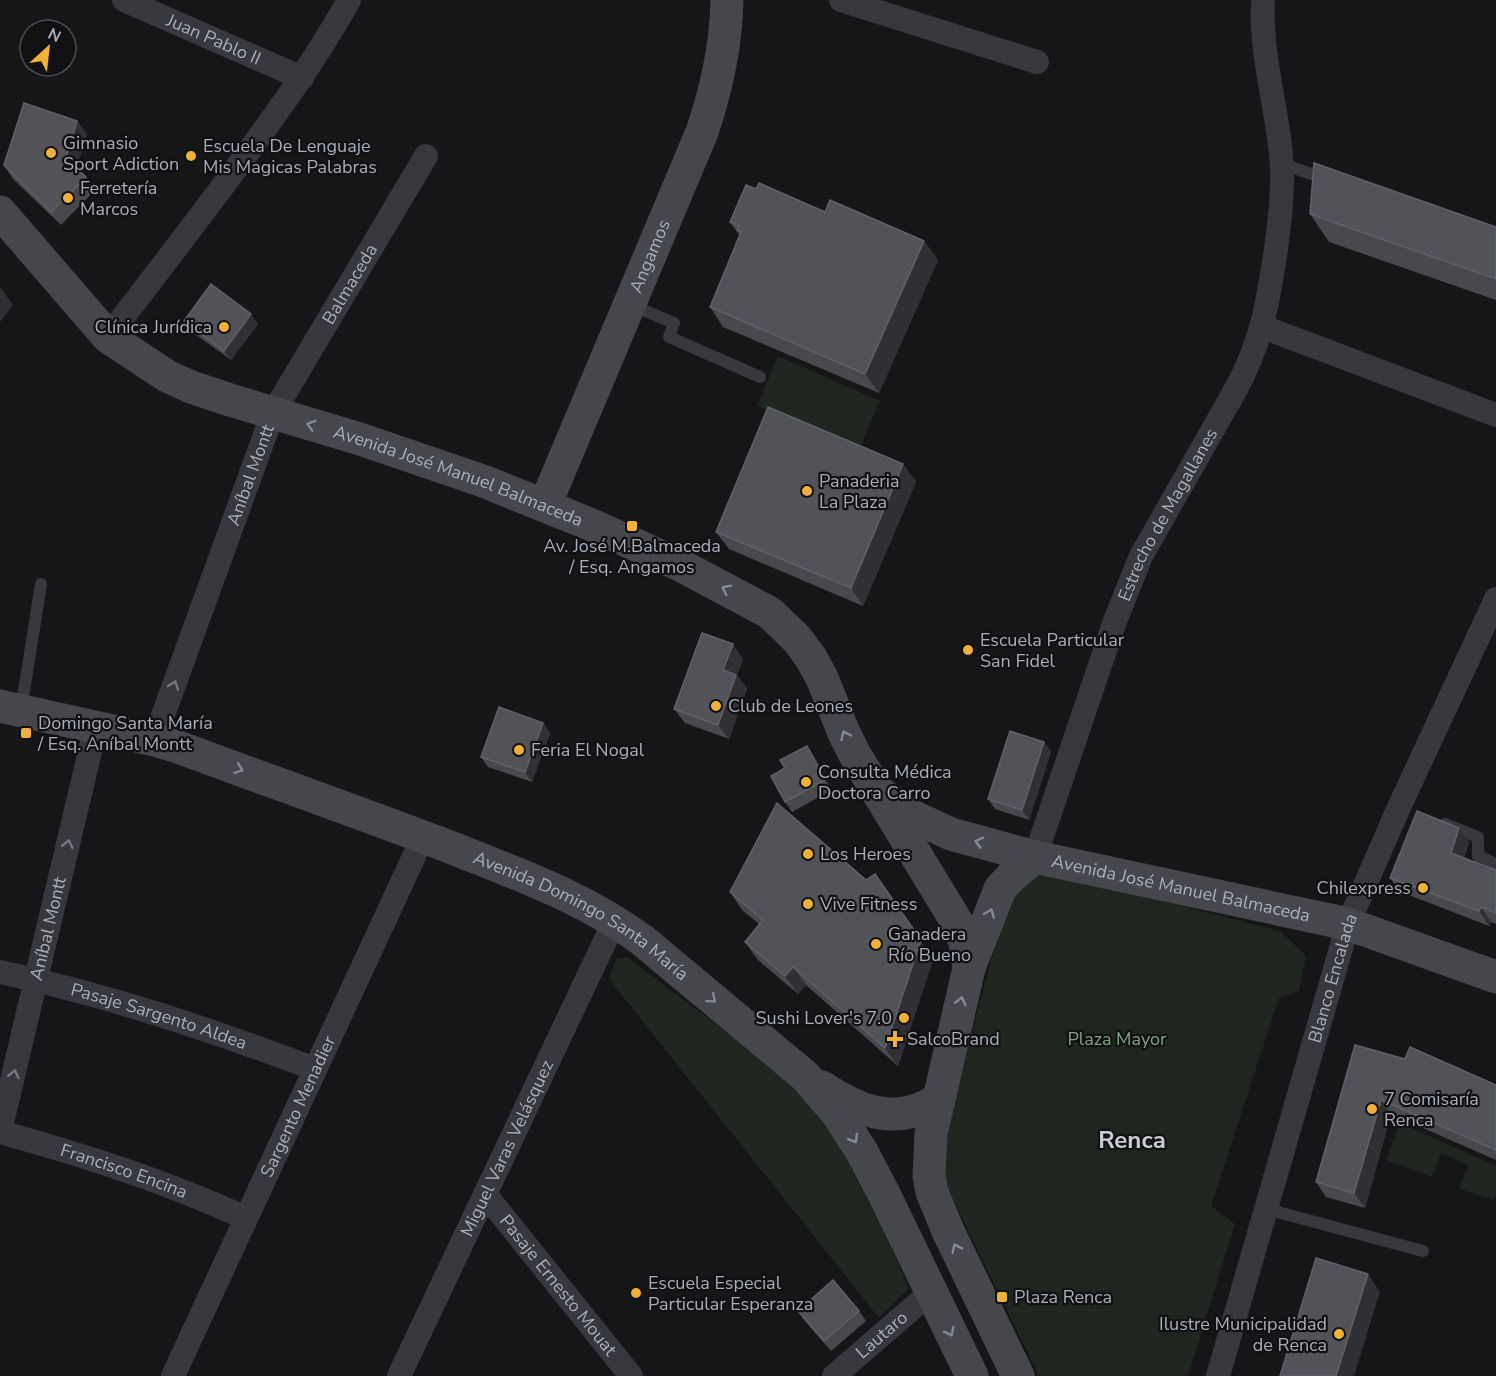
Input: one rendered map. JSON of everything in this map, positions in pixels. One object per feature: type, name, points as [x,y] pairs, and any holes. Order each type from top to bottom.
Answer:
[{"type":"main road","name":"Angamos","points":[[545,505],[698,143],[712,102],[724,45],[727,0]]},
{"type":"main road","name":"Avenida José Manuel Balmaceda","points":[[0,212],[108,337],[167,376],[191,387],[420,459],[545,505],[723,587],[754,603],[784,625],[812,658],[844,733],[873,786],[958,924],[965,942],[969,968],[939,1099]]},
{"type":"main road","name":"Avenida Domingo Santa María","points":[[10,708],[154,740],[423,837],[564,893],[615,920],[805,1076],[837,1113],[856,1142],[884,1194],[972,1376]]},
{"type":"main road","name":"Avenida José Manuel Balmaceda","points":[[873,786],[892,802],[932,826],[951,834],[1035,857],[1348,924],[1496,977]]},
{"type":"main road","points":[[969,968],[1000,889],[1035,857]]},
{"type":"main road","points":[[805,1076],[829,1092],[875,1113],[889,1115],[909,1113],[939,1099]]},
{"type":"main road","points":[[939,1099],[928,1156],[932,1192],[948,1231],[1018,1376]]},
{"type":"street","name":"Juan Pablo II","points":[[124,0],[302,78]]},
{"type":"street","points":[[108,337],[228,180],[302,78],[326,43],[349,0]]},
{"type":"street","points":[[841,0],[1036,63]]},
{"type":"street","name":"Estrecho de Magallanes","points":[[1035,857],[1115,621],[1141,556],[1247,369],[1263,327],[1279,225],[1282,164],[1264,46],[1263,0]]},
{"type":"street","name":"Balmaceda","points":[[273,413],[426,156]]},
{"type":"street","points":[[1263,327],[1496,415]]},
{"type":"street","name":"Aníbal Montt","points":[[154,740],[273,413]]},
{"type":"street","name":"Blanco Encalada","points":[[1218,1376],[1348,924],[1488,638],[1496,599]]},
{"type":"street","name":"Aníbal Montt","points":[[0,1132],[96,726]]},
{"type":"street","name":"Sargento Menadier","points":[[173,1376],[423,837]]},
{"type":"street","name":"Miguel Varas Velásquez","points":[[399,1376],[615,920]]},
{"type":"street","name":"Pasaje Sargento Aldea","points":[[0,972],[109,999],[180,1020],[315,1069]]},
{"type":"street","name":"Francisco Encina","points":[[0,1132],[125,1168],[187,1191],[246,1218]]},
{"type":"street","name":"Pasaje Ernesto Mouat","points":[[485,1194],[631,1376]]},
{"type":"street","name":"Lautaro","points":[[834,1376],[930,1293]]},
{"type":"lane","points":[[1282,164],[1338,183]]},
{"type":"lane","points":[[630,305],[674,323],[669,337],[760,377]]},
{"type":"lane","points":[[10,708],[42,584]]},
{"type":"lane","points":[[1429,817],[1478,837],[1478,856],[1496,864]]},
{"type":"lane","points":[[1266,1209],[1423,1251]]},
{"type":"green space","points":[[778,356],[880,401],[859,450],[757,406]]},
{"type":"green space","name":"Plaza Mayor","points":[[1045,871],[1280,931],[1306,956],[1299,991],[1279,998],[1211,1206],[1235,1224],[1188,1376],[1039,1376],[936,1164],[1003,917],[1025,880]]},
{"type":"green space","points":[[627,957],[811,1096],[841,1133],[909,1288],[879,1318],[609,979],[616,959]]},
{"type":"green space","points":[[1400,1123],[1496,1166],[1494,1200],[1459,1189],[1468,1165],[1441,1153],[1432,1177],[1386,1160]]},
{"type":"building","name":"Gimnasio Sport Adiction","points":[[24,103],[77,121],[66,158],[86,177],[51,212],[4,165]]},
{"type":"building","points":[[1314,163],[1496,227],[1496,279],[1310,214]]},
{"type":"building","points":[[759,183],[825,212],[830,200],[924,241],[865,374],[710,307],[741,232],[737,230],[739,226],[730,222],[746,185],[756,189]]},
{"type":"building","name":"Clínica Jurídica","points":[[211,284],[251,314],[224,351],[184,321]]},
{"type":"building","points":[[768,407],[903,464],[851,588],[716,532]]},
{"type":"building","points":[[702,633],[733,644],[723,670],[736,675],[718,725],[674,709]]},
{"type":"building","name":"Feria El Nogal","points":[[499,707],[543,723],[525,772],[481,757]]},
{"type":"building","points":[[1010,731],[1044,742],[1022,810],[988,799]]},
{"type":"building","name":"Consulta Médica Doctora Carro","points":[[807,746],[825,780],[785,802],[771,776],[785,768],[780,760]]},
{"type":"building","points":[[777,803],[866,880],[875,874],[921,940],[885,1048],[793,967],[785,976],[745,942],[763,920],[730,892]]},
{"type":"building","points":[[1417,811],[1459,828],[1451,853],[1496,870],[1496,913],[1481,907],[1479,911],[1390,878]]},
{"type":"building","points":[[1355,1045],[1405,1059],[1410,1047],[1496,1085],[1496,1150],[1381,1100],[1354,1193],[1316,1182]]},
{"type":"building","points":[[1316,1258],[1368,1274],[1336,1376],[1280,1376]]},
{"type":"building","points":[[833,1280],[859,1311],[824,1341],[798,1311]]},
{"type":"place","name":"Gimnasio Sport Adiction","points":[[51,153]]},
{"type":"place","name":"Escuela De Lenguaje Mis Magicas Palabras","points":[[191,156]]},
{"type":"place","name":"Ferretería Marcos","points":[[68,198]]},
{"type":"place","name":"Clínica Jurídica","points":[[224,327]]},
{"type":"place","name":"Panaderia La Plaza","points":[[807,491]]},
{"type":"place","name":"Av. José M.Balmaceda / Esq. Angamos","points":[[632,526]]},
{"type":"place","name":"Escuela Particular San Fidel","points":[[968,650]]},
{"type":"place","name":"Club de Leones","points":[[716,706]]},
{"type":"place","name":"Domingo Santa María / Esq. Aníbal Montt","points":[[26,733]]},
{"type":"place","name":"Feria El Nogal","points":[[519,750]]},
{"type":"place","name":"Consulta Médica Doctora Carro","points":[[806,782]]},
{"type":"place","name":"Los Heroes","points":[[808,854]]},
{"type":"place","name":"Chilexpress","points":[[1423,888]]},
{"type":"place","name":"Vive Fitness","points":[[808,904]]},
{"type":"place","name":"Ganadera Río Bueno","points":[[876,944]]},
{"type":"place","name":"Sushi Lover's 7.0","points":[[904,1018]]},
{"type":"place","name":"SalcoBrand","points":[[895,1039]]},
{"type":"place","name":"7 Comisaría Renca","points":[[1372,1109]]},
{"type":"place","name":"Escuela Especial Particular Esperanza","points":[[636,1293]]},
{"type":"place","name":"Plaza Renca","points":[[1002,1297]]},
{"type":"place","name":"Ilustre Municipalidad de Renca","points":[[1339,1334]]},
{"type":"district","name":"Renca","points":[[1132,1140]]}]
